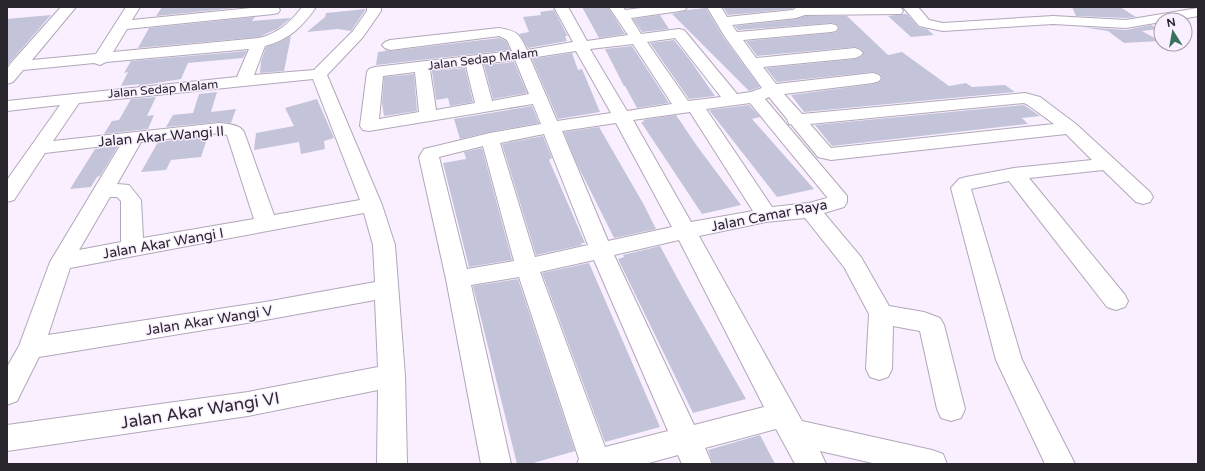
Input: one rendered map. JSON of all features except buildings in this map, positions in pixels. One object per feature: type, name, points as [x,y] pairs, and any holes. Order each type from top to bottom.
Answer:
[{"type":"street","points":[[7,79],[69,7]]},
{"type":"street","points":[[100,60],[133,7]]},
{"type":"street","points":[[17,66],[100,60],[259,43],[282,36],[300,21],[309,7]]},
{"type":"street","points":[[374,7],[374,11],[358,34],[319,74],[372,205],[384,245],[392,376],[392,464]]},
{"type":"street","points":[[561,7],[581,46],[685,231],[811,464]]},
{"type":"street","points":[[619,11],[680,7]]},
{"type":"street","points":[[714,7],[732,37],[795,120],[821,150],[831,154],[1070,128]]},
{"type":"street","points":[[910,7],[924,22],[936,26],[958,27],[1053,20],[1126,24],[1198,12]]},
{"type":"street","points":[[122,25],[274,9],[243,82]]},
{"type":"street","points":[[722,22],[796,14],[803,9],[817,12],[896,11]]},
{"type":"street","points":[[1099,10],[1126,24]]},
{"type":"street","points":[[619,11],[689,106],[766,215]]},
{"type":"street","points":[[732,37],[831,28]]},
{"type":"street","points":[[390,44],[499,32],[510,34],[514,38],[601,251],[692,452]]},
{"type":"street","name":"Jalan Sedap Malam","points":[[428,116],[369,126],[375,72],[522,55],[638,38],[680,34],[733,100]]},
{"type":"street","points":[[752,63],[855,52]]},
{"type":"street","points":[[473,61],[485,108]]},
{"type":"street","points":[[422,67],[428,116],[485,108],[539,98]]},
{"type":"street","name":"Jalan Sedap Malam","points":[[7,106],[73,98],[319,74]]},
{"type":"street","points":[[496,464],[458,280],[429,157],[431,153],[551,127],[754,97],[772,90],[873,78]]},
{"type":"street","name":"Jalan Camar Raya","points":[[458,280],[527,267],[685,231],[766,215],[810,210],[837,202],[837,196],[754,97]]},
{"type":"street","points":[[7,195],[73,98]]},
{"type":"street","points":[[795,120],[1026,98],[1034,101],[1070,128],[1106,164],[1143,197]]},
{"type":"street","name":"Jalan Akar Wangi II","points":[[38,148],[219,128],[228,129],[235,132],[266,224]]},
{"type":"street","points":[[7,393],[31,348],[61,262],[135,137]]},
{"type":"street","points":[[490,139],[527,267],[595,464],[692,452],[788,423],[859,446],[932,464]]},
{"type":"street","points":[[1060,464],[1009,360],[961,188],[966,183],[1014,174],[1106,164]]},
{"type":"street","points":[[1014,174],[1116,301]]},
{"type":"street","points":[[103,191],[122,190],[131,200],[132,248]]},
{"type":"street","name":"Jalan Akar Wangi I","points":[[61,262],[372,205]]},
{"type":"street","points":[[810,210],[853,263],[881,314],[879,369]]},
{"type":"street","name":"Jalan Akar Wangi V","points":[[31,348],[265,311],[387,289]]},
{"type":"street","points":[[881,314],[910,319],[931,325],[951,409]]},
{"type":"street","name":"Jalan Akar Wangi VI","points":[[7,438],[248,404],[392,376]]}]
